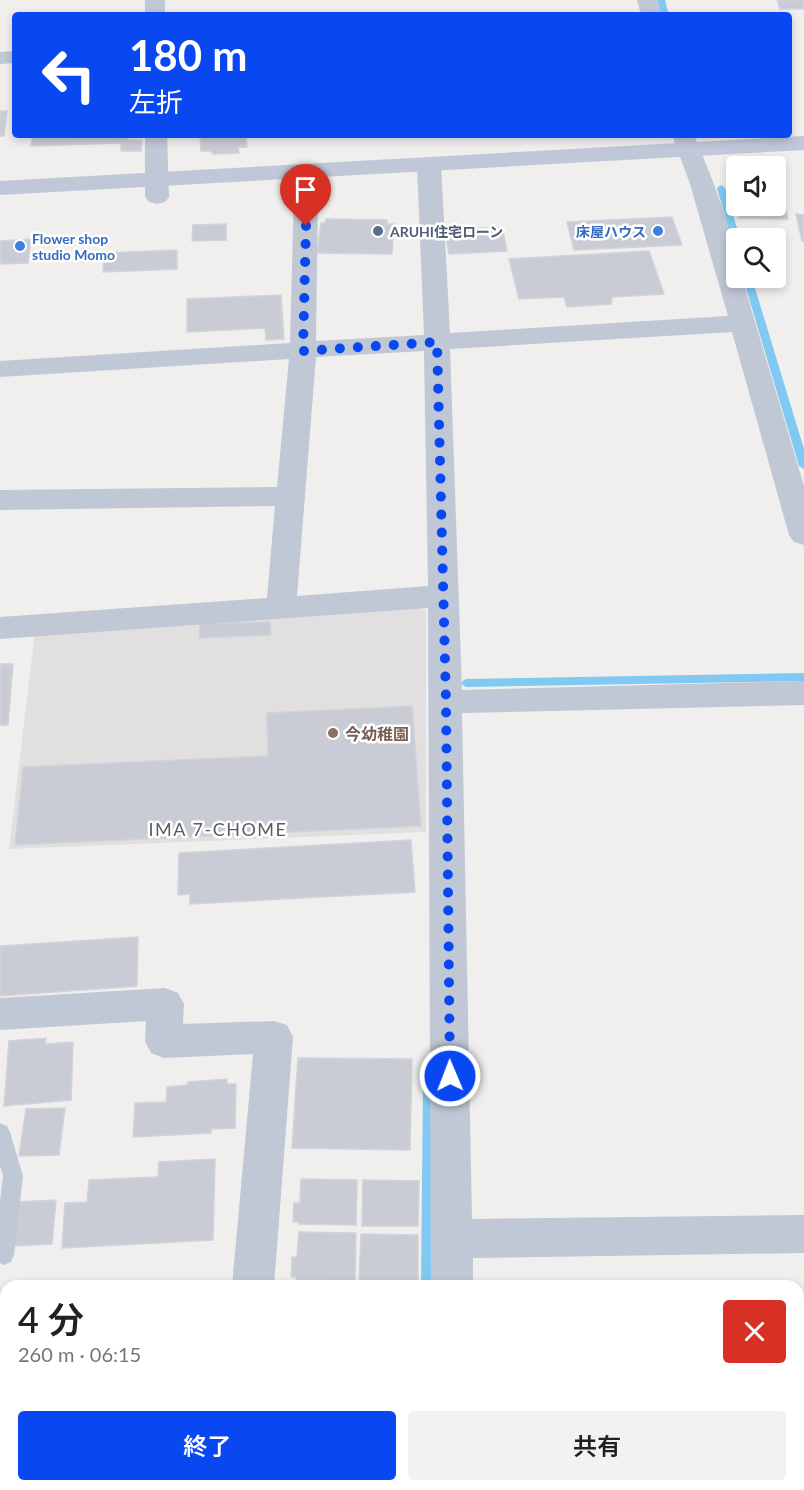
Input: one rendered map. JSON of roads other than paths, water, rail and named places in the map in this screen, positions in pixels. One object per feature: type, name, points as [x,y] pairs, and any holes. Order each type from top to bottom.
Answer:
[{"type":"street","points":[[156,138],[157,188]]},
{"type":"street","points":[[0,206],[157,188],[429,174],[804,143]]},
{"type":"street","points":[[689,151],[804,163]]},
{"type":"street","points":[[689,151],[744,323],[804,535]]},
{"type":"street","points":[[0,188],[306,190],[429,174]]},
{"type":"street","points":[[429,174],[437,342],[446,702],[452,1280]]},
{"type":"street","points":[[281,608],[303,351],[306,190]]},
{"type":"street","points":[[0,369],[744,323]]},
{"type":"street","points":[[0,500],[290,496]]},
{"type":"street","points":[[0,628],[443,596]]},
{"type":"street","points":[[446,702],[804,693]]},
{"type":"street","points":[[0,1014],[165,1004],[164,1041],[274,1037],[254,1280]]},
{"type":"street","points":[[452,1239],[804,1234]]},
{"type":"lane","points":[[0,1132],[14,1176],[4,1255]]},
{"type":"waterway","points":[[661,0],[664,12]]},
{"type":"waterway","points":[[721,188],[732,228]]},
{"type":"waterway","points":[[750,288],[804,466]]},
{"type":"waterway","points":[[466,683],[804,677]]},
{"type":"waterway","points":[[429,1280],[430,1083]]},
{"type":"place","name":"ARUHI住宅ローン","points":[[378,231]]},
{"type":"place","name":"床屋ハウス","points":[[658,231]]},
{"type":"place","name":"Flower shop studio Momo","points":[[20,246]]},
{"type":"place","name":"今幼稚園","points":[[333,733]]},
{"type":"district","name":"IMA 7-CHOME","points":[[218,829]]}]
